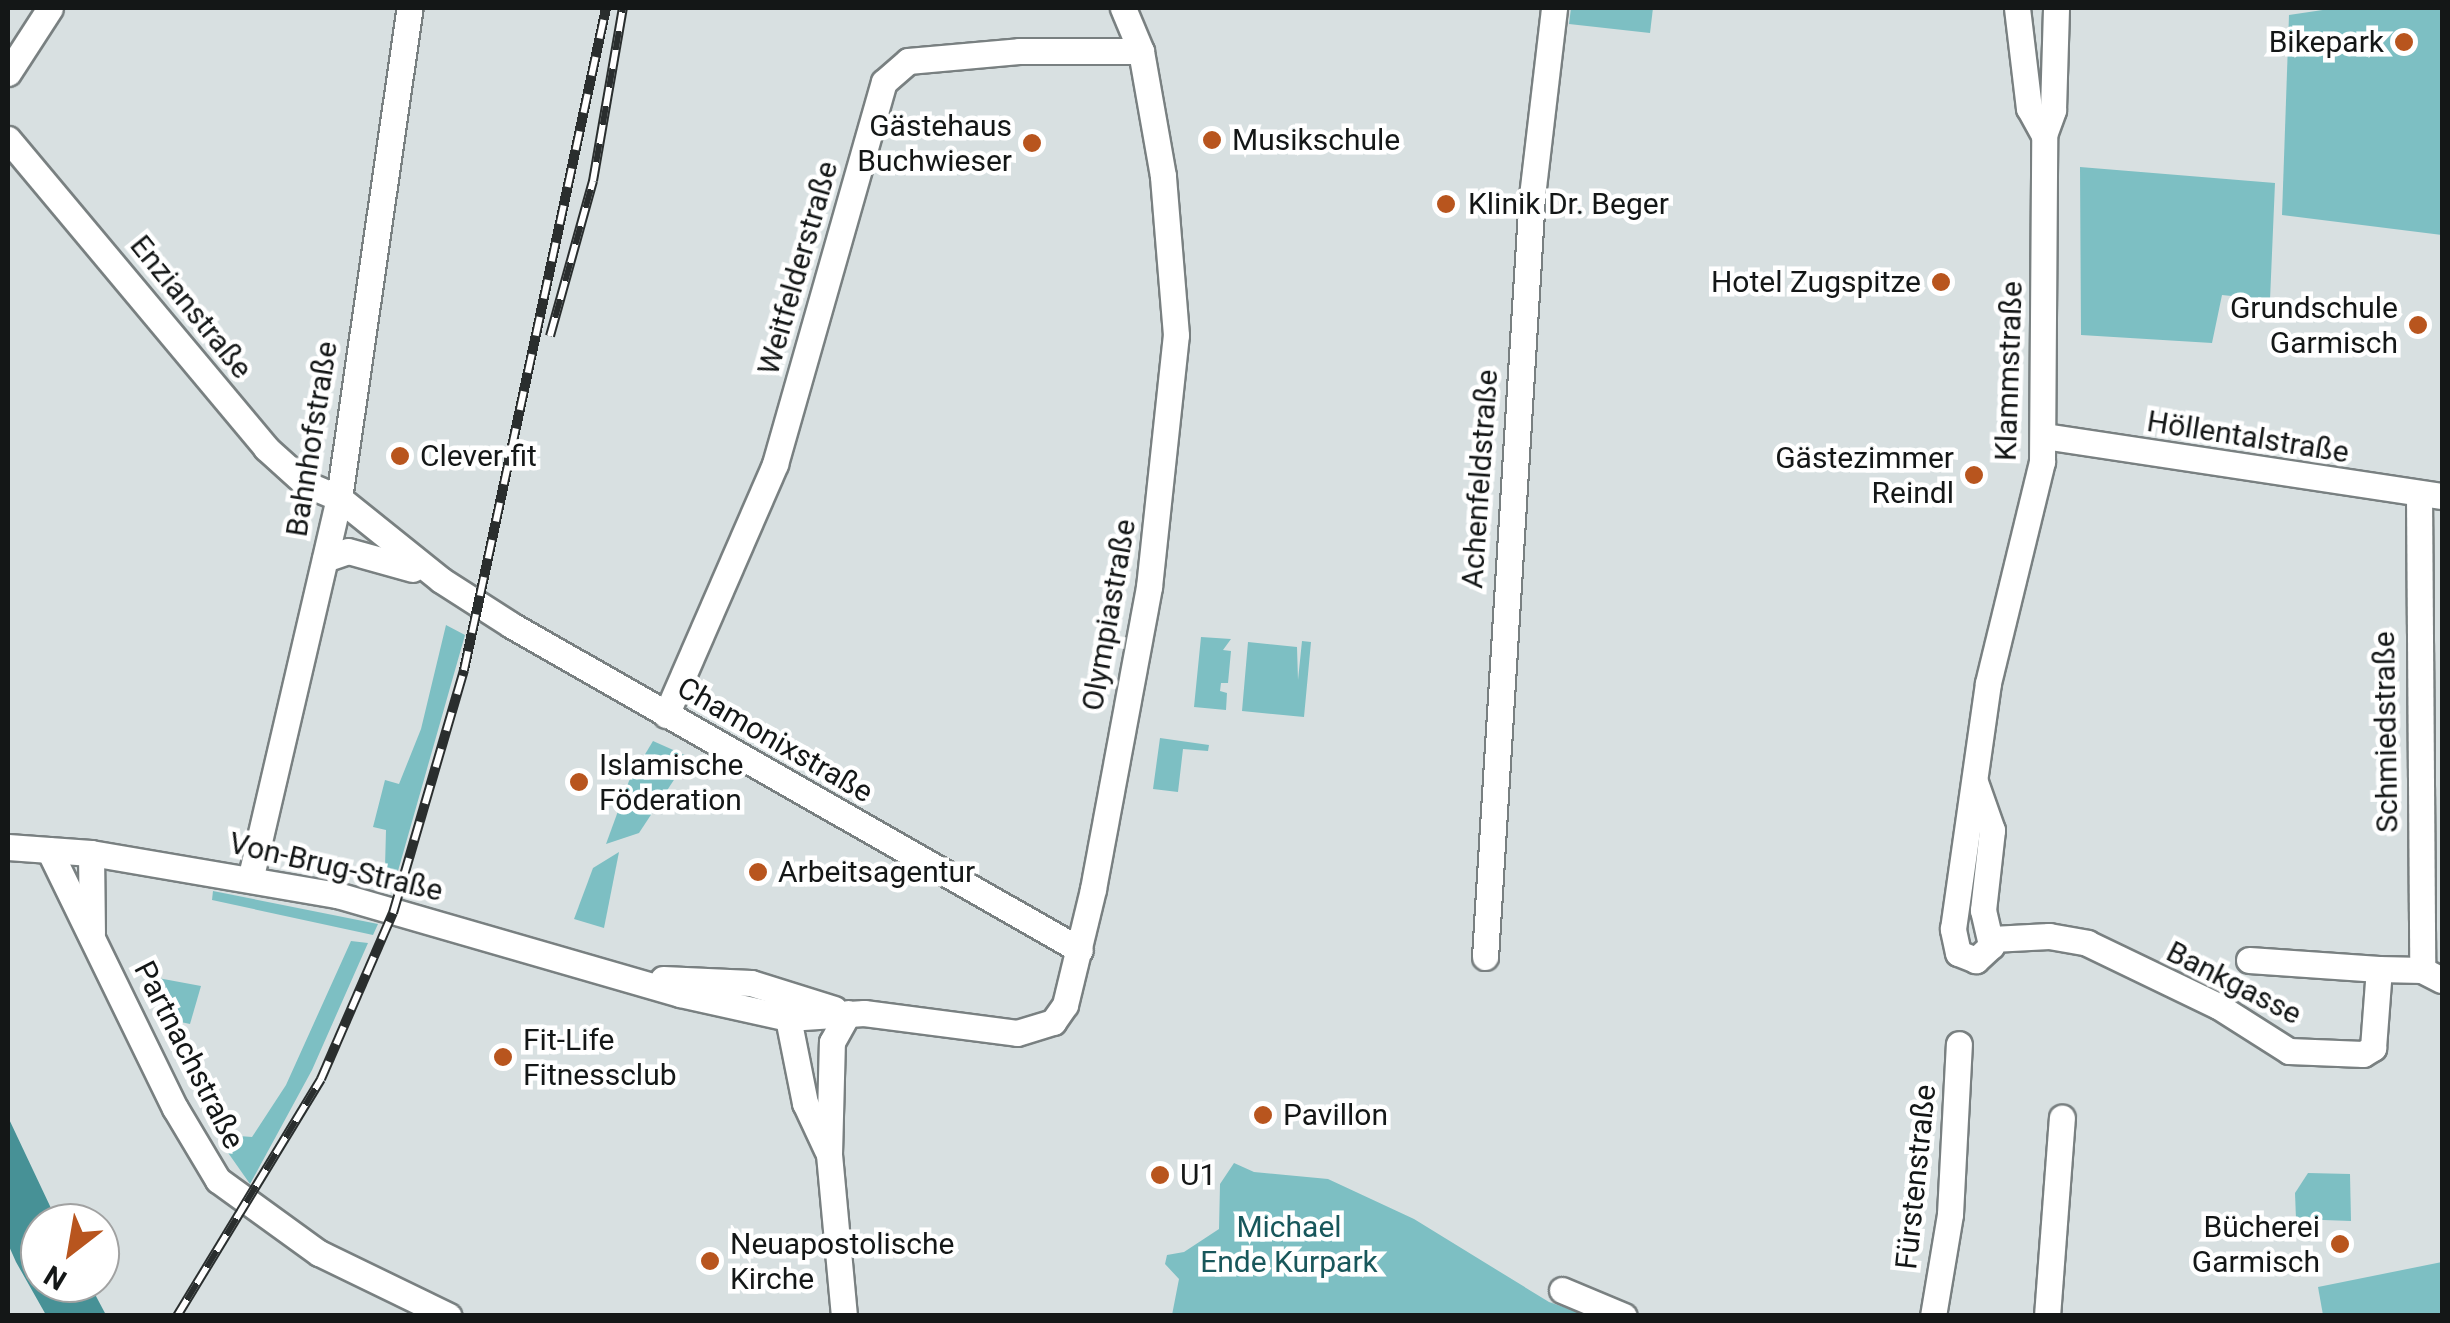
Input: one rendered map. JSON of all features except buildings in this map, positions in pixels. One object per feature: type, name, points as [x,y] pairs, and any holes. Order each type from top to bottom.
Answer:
[{"type":"street","points":[[8,73],[50,8]]},
{"type":"street","name":"Bahnhofstraße","points":[[251,876],[339,498],[410,8]]},
{"type":"street","name":"Olympiastraße","points":[[848,1014],[1032,1032],[1060,1013],[1080,950],[1149,587],[1176,335],[1163,176],[1141,51],[1123,8]]},
{"type":"street","name":"Achenfeldstraße","points":[[1485,956],[1530,215],[1554,8]]},
{"type":"street","name":"Klammstraße","points":[[2018,8],[2029,108],[2044,135]]},
{"type":"street","name":"Klammstraße","points":[[1974,782],[1992,830],[1983,910],[1992,940],[1987,954],[1969,960],[1958,953],[1953,938],[1974,782],[1988,683],[2044,436],[2044,135],[2053,110],[2056,8]]},
{"type":"street","name":"Weitfelderstraße","points":[[666,715],[775,464],[884,82],[908,60],[1025,51],[1141,51]]},
{"type":"street","name":"Enzianstraße","points":[[8,139],[266,448],[306,484],[339,498]]},
{"type":"street","name":"Höllentalstraße","points":[[2044,436],[2431,495]]},
{"type":"street","name":"Schmiedstraße","points":[[2431,495],[2432,975]]},
{"type":"street","name":"Chamonixstraße","points":[[339,498],[441,580],[666,715],[1080,950]]},
{"type":"street","name":"Chamonixstraße","points":[[325,560],[348,551],[377,554],[441,580]]},
{"type":"street","name":"Von-Brug-Straße","points":[[8,848],[91,853],[251,876],[645,979],[789,1023],[848,1014]]},
{"type":"street","name":"Partnachstraße","points":[[49,850],[175,1108],[218,1180],[277,1226],[357,1274],[449,1316]]},
{"type":"street","name":"Partnachstraße","points":[[91,853],[92,933]]},
{"type":"street","name":"Bankgasse","points":[[1992,940],[2068,937],[2218,1006],[2278,1049],[2362,1054],[2377,1038],[2379,969]]},
{"type":"street","name":"Bankgasse","points":[[2249,960],[2432,975]]},
{"type":"street","name":"Von-Brug-Straße","points":[[645,979],[751,983],[848,1014]]},
{"type":"street","points":[[844,1316],[829,1154],[832,1042],[848,1014]]},
{"type":"street","points":[[789,1023],[805,1103],[829,1154]]},
{"type":"street","name":"Fürstenstraße","points":[[1934,1316],[1950,1214],[1959,1044]]},
{"type":"street","points":[[2048,1316],[2062,1118]]},
{"type":"street","points":[[1562,1290],[1624,1316]]},
{"type":"green space","points":[[1571,8],[1653,8],[1650,33],[1569,24]]},
{"type":"green space","points":[[2336,8],[2442,8],[2442,235],[2282,215],[2289,15]]},
{"type":"green space","points":[[2080,167],[2275,183],[2270,300],[2222,295],[2212,343],[2081,335]]},
{"type":"green space","points":[[446,625],[465,635],[398,871],[385,867],[386,830],[373,827],[385,780],[399,784],[421,729]]},
{"type":"green space","points":[[1201,637],[1231,639],[1223,650],[1231,651],[1228,683],[1221,683],[1220,691],[1227,693],[1226,710],[1194,707]]},
{"type":"green space","points":[[1302,641],[1311,642],[1304,717],[1242,711],[1248,642],[1297,647],[1298,680]]},
{"type":"green space","points":[[1160,738],[1209,745],[1208,751],[1183,749],[1178,792],[1153,789]]},
{"type":"green space","points":[[653,741],[689,757],[639,833],[606,844],[629,781]]},
{"type":"green space","points":[[619,852],[604,928],[574,919],[593,868]]},
{"type":"green space","points":[[213,891],[378,924],[373,935],[212,900]]},
{"type":"green space","points":[[351,941],[368,943],[312,1070],[250,1184],[224,1147],[239,1136],[252,1137],[286,1085]]},
{"type":"green space","points":[[158,978],[201,986],[190,1024],[176,1021]]},
{"type":"green space","name":"Michael Ende Kurpark","points":[[1234,1163],[1254,1172],[1328,1179],[1414,1219],[1549,1302],[1587,1315],[1172,1315],[1179,1279],[1165,1264],[1167,1255],[1184,1252],[1219,1229],[1220,1184]]},
{"type":"green space","points":[[2308,1173],[2350,1174],[2351,1221],[2296,1219],[2295,1193]]},
{"type":"green space","points":[[2442,1262],[2442,1315],[2323,1315],[2318,1287]]},
{"type":"shaded area","points":[[8,1117],[49,1203],[20,1203],[20,1269],[8,1244]]},
{"type":"shaded area","points":[[39,1303],[100,1303],[106,1315],[46,1315]]},
{"type":"railway","points":[[177,1316],[321,1079],[393,913],[464,670],[606,8]]},
{"type":"railway","points":[[550,336],[593,181],[623,8]]},
{"type":"place","name":"Bikepark","points":[[2404,42]]},
{"type":"place","name":"Musikschule","points":[[1212,140]]},
{"type":"place","name":"Gästehaus Buchwieser","points":[[1032,143]]},
{"type":"place","name":"Klinik Dr. Beger","points":[[1446,204]]},
{"type":"place","name":"Hotel Zugspitze","points":[[1941,282]]},
{"type":"place","name":"Grundschule Garmisch","points":[[2418,325]]},
{"type":"place","name":"Clever fit","points":[[400,456]]},
{"type":"place","name":"Gästezimmer Reindl","points":[[1974,475]]},
{"type":"place","name":"Islamische Föderation","points":[[579,782]]},
{"type":"place","name":"Arbeitsagentur","points":[[758,872]]},
{"type":"place","name":"Fit-Life Fitnessclub","points":[[503,1057]]},
{"type":"place","name":"Pavillon","points":[[1263,1115]]},
{"type":"place","name":"U1","points":[[1160,1175]]},
{"type":"place","name":"Bücherei Garmisch","points":[[2340,1244]]},
{"type":"place","name":"Neuapostolische Kirche","points":[[710,1261]]}]
